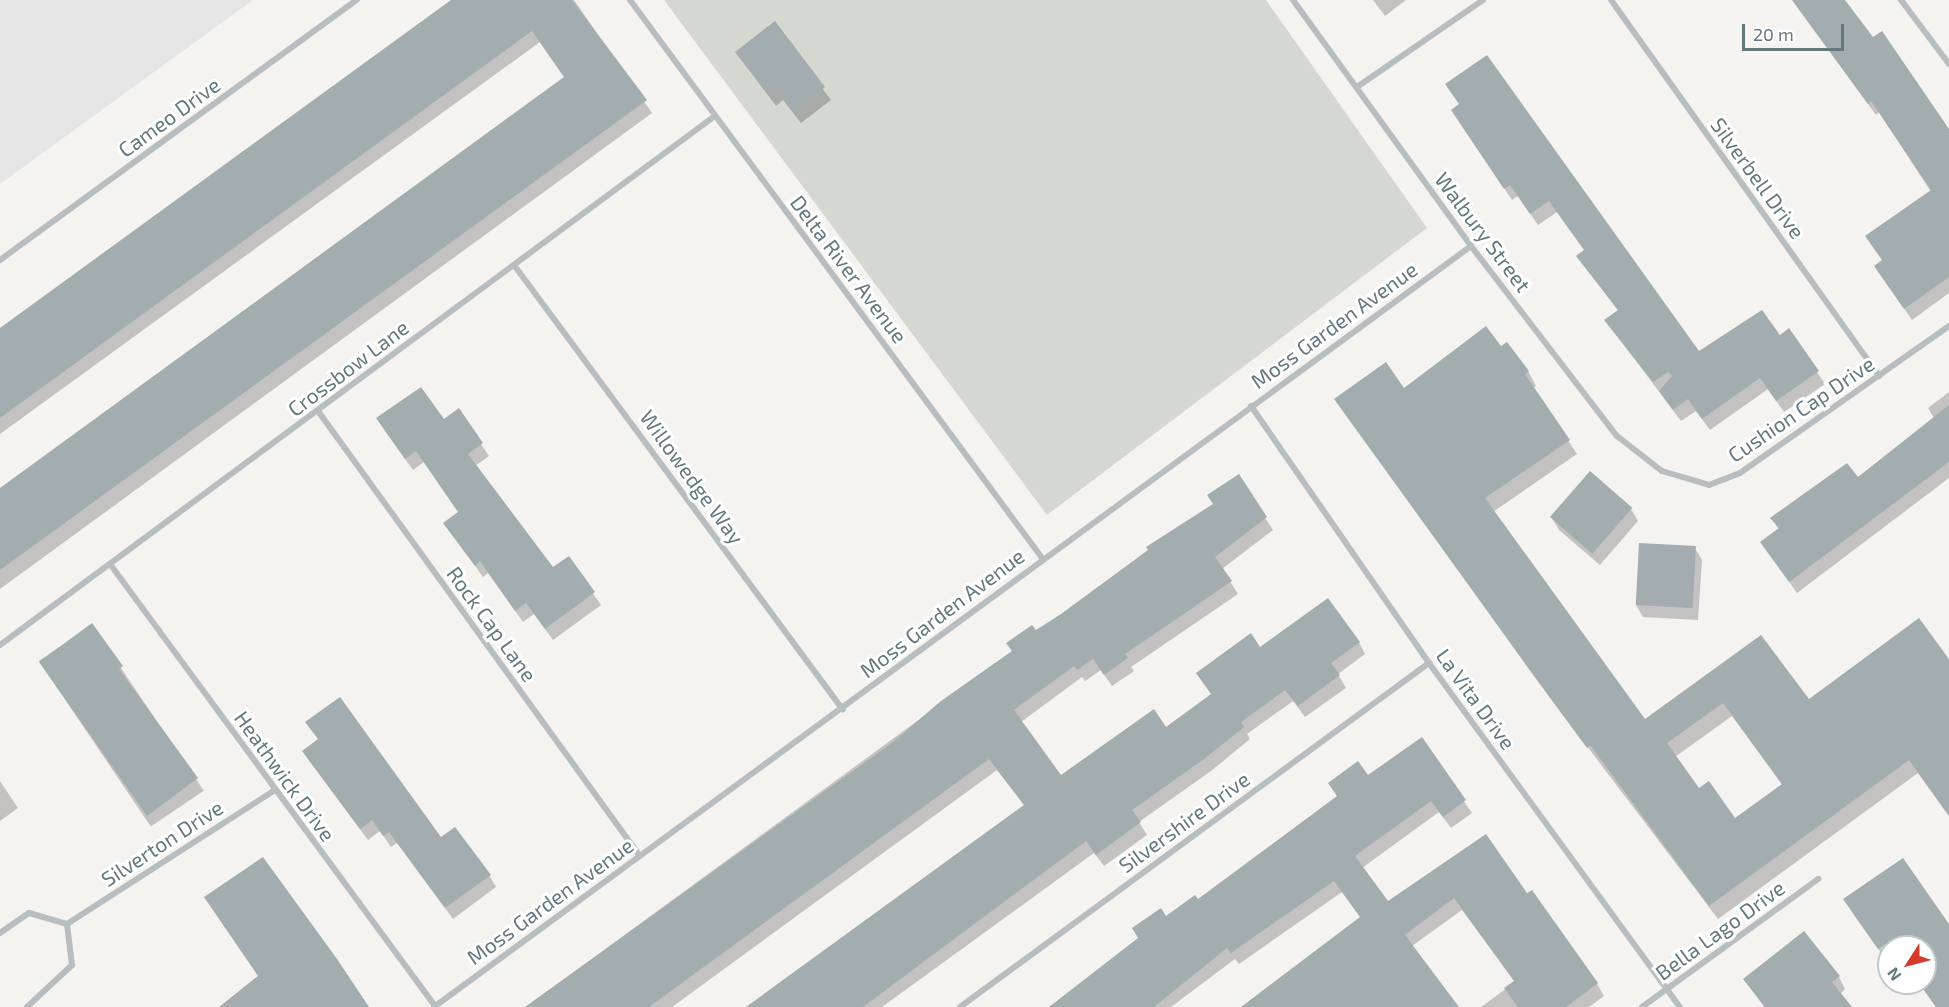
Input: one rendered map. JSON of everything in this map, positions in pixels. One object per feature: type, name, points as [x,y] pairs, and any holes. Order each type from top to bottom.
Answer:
[{"type":"street","name":"Cameo Drive","points":[[0,260],[357,0]]},
{"type":"street","name":"Delta River Avenue","points":[[630,0],[1042,558]]},
{"type":"street","name":"Walbury Street","points":[[1293,0],[1471,246],[1617,436],[1662,471]]},
{"type":"street","points":[[1357,87],[1483,0]]},
{"type":"street","name":"Silverbell Drive","points":[[1611,0],[1879,376]]},
{"type":"street","points":[[1901,0],[1949,64]]},
{"type":"street","name":"Crossbow Lane","points":[[0,645],[715,116]]},
{"type":"street","name":"Moss Garden Avenue","points":[[434,1007],[639,855],[843,710],[1042,558],[1471,246]]},
{"type":"street","name":"Willowedge Way","points":[[514,265],[843,710]]},
{"type":"street","name":"Cushion Cap Drive","points":[[1662,471],[1709,485],[1740,473],[1949,326]]},
{"type":"street","name":"La Vita Drive","points":[[1251,406],[1429,663],[1680,1007]]},
{"type":"street","name":"Rock Cap Lane","points":[[318,411],[639,855]]},
{"type":"street","name":"Heathwick Drive","points":[[110,564],[434,1007]]},
{"type":"street","name":"Silvershire Drive","points":[[960,1007],[1429,663]]},
{"type":"street","name":"Silverton Drive","points":[[67,924],[275,790]]},
{"type":"street","name":"Bella Lago Drive","points":[[1642,1007],[1818,879]]},
{"type":"street","points":[[0,933],[29,913],[67,924],[72,965],[27,1007]]},
{"type":"shaded area","points":[[0,0],[253,0],[0,184]]},
{"type":"shaded area","points":[[664,0],[1266,0],[1427,228],[1047,515]]},
{"type":"building","points":[[451,0],[572,0],[647,100],[0,570],[0,488],[564,77],[532,31],[0,418],[0,328]]},
{"type":"building","points":[[1792,0],[1845,0],[1873,37],[1882,31],[1949,129],[1949,277],[1904,309],[1874,266],[1882,260],[1865,236],[1931,190],[1871,101],[1868,104]]},
{"type":"building","points":[[775,21],[825,87],[793,112],[776,89],[768,95],[735,52]]},
{"type":"building","points":[[1487,55],[1699,351],[1762,310],[1780,335],[1789,328],[1819,371],[1776,401],[1760,378],[1702,419],[1688,399],[1673,410],[1659,391],[1672,376],[1668,372],[1653,382],[1604,320],[1618,310],[1576,256],[1584,250],[1549,201],[1530,214],[1510,185],[1504,189],[1451,110],[1459,104],[1445,84]]},
{"type":"building","points":[[1486,326],[1501,346],[1507,342],[1529,371],[1525,374],[1570,440],[1485,498],[1645,719],[1761,635],[1809,699],[1919,618],[1949,659],[1949,816],[1909,760],[1709,906],[1590,745],[1587,748],[1334,399],[1386,362],[1404,388]],"holes":[[[1723,703],[1782,784],[1735,818],[1709,781],[1699,788],[1667,743]]]},
{"type":"building","points":[[421,387],[444,419],[459,408],[483,443],[468,454],[553,567],[569,556],[595,592],[545,629],[526,603],[515,611],[480,561],[475,566],[443,523],[458,512],[416,451],[405,459],[376,418]]},
{"type":"building","points":[[1949,405],[1949,462],[1789,582],[1760,542],[1779,528],[1770,518],[1847,463],[1858,477]]},
{"type":"building","points":[[1590,471],[1632,508],[1592,554],[1550,517]]},
{"type":"building","points":[[1239,474],[1267,517],[1215,557],[1232,581],[1125,654],[1128,658],[1104,675],[1093,659],[1077,670],[1074,666],[1014,710],[1061,775],[1154,709],[1166,727],[1211,694],[1196,673],[1251,633],[1260,647],[1328,598],[1360,642],[1331,663],[1340,675],[1298,706],[1285,690],[1241,722],[1244,727],[1204,759],[1132,810],[1141,822],[1096,855],[1086,841],[863,1007],[746,1007],[1024,805],[989,759],[649,1007],[525,1007],[893,742],[941,701],[1012,651],[1006,643],[1032,625],[1036,630],[1061,614],[1148,550],[1146,547],[1213,504],[1207,495]]},
{"type":"building","points":[[1639,543],[1696,546],[1693,608],[1636,605]]},
{"type":"building","points":[[92,623],[123,666],[119,669],[198,778],[147,816],[39,662]]},
{"type":"building","points":[[340,697],[441,837],[455,827],[491,875],[445,908],[389,832],[383,836],[372,820],[360,829],[302,751],[318,739],[305,722]]},
{"type":"building","points":[[1422,737],[1466,800],[1443,817],[1431,801],[1355,856],[1388,901],[1486,834],[1527,893],[1532,890],[1598,983],[1566,1007],[1518,1007],[1504,988],[1514,981],[1454,898],[1405,935],[1459,1007],[1241,1007],[1360,917],[1334,881],[1231,953],[1227,948],[1154,1007],[1049,1007],[1138,938],[1132,928],[1161,908],[1166,916],[1195,895],[1198,899],[1337,796],[1328,783],[1358,761],[1368,775]]},
{"type":"building","points":[[263,857],[369,1007],[219,1007],[258,976],[204,897]]},
{"type":"building","points":[[1903,858],[1949,924],[1949,1007],[1936,1007],[1928,995],[1937,995],[1937,935],[1877,935],[1877,948],[1843,899]]},
{"type":"building","points":[[1804,931],[1840,976],[1832,982],[1852,1007],[1765,1007],[1743,979]]}]
